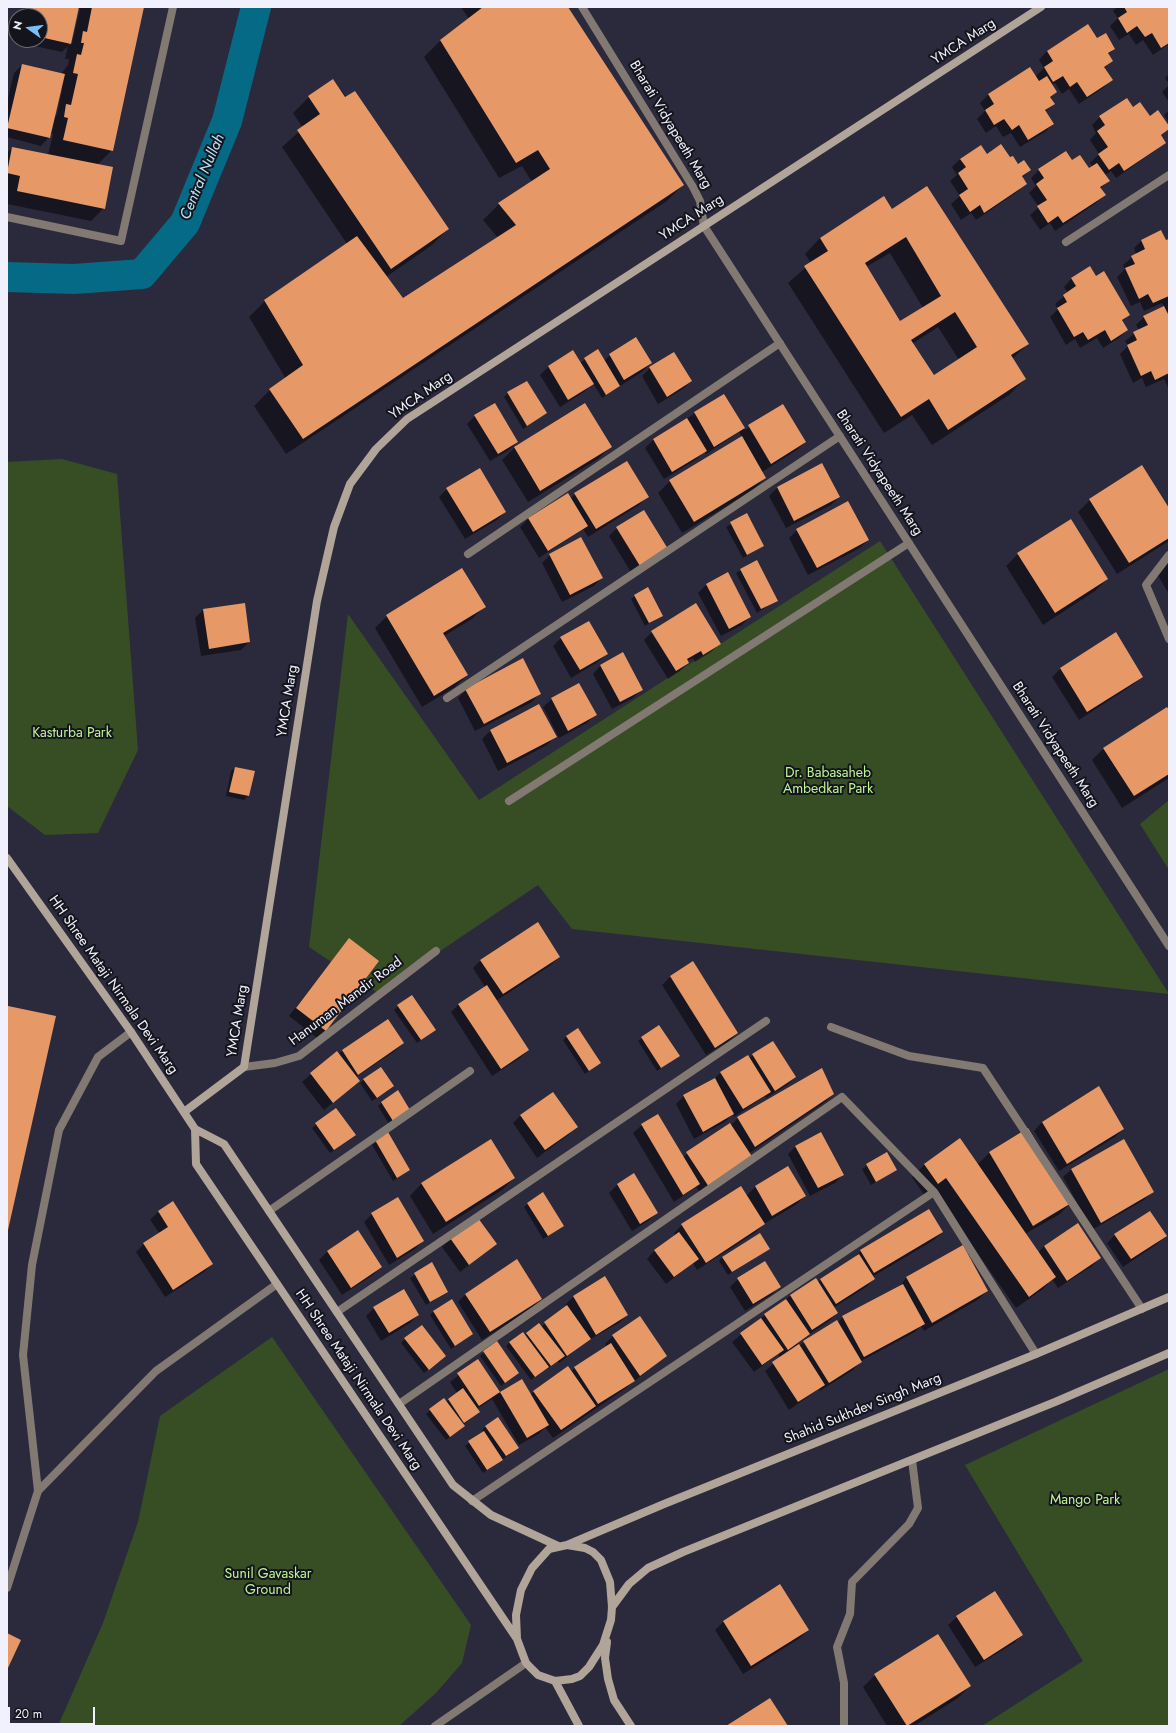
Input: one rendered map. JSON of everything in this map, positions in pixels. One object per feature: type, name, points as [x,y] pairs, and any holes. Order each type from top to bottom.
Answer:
[{"type":"main road","name":"YMCA Marg","points":[[184,1112],[244,1067],[317,602],[334,527],[350,484],[376,449],[407,419],[1041,7]]},
{"type":"main road","name":"HH Shree Mataji Nirmala Devi Marg","points":[[7,858],[131,1032],[195,1129],[224,1144],[268,1212],[453,1485],[491,1515],[558,1546]]},
{"type":"main road","name":"HH Shree Mataji Nirmala Devi Marg","points":[[195,1129],[196,1164],[517,1639]]},
{"type":"main road","name":"Shahid Sukhdev Singh Marg","points":[[567,1545],[664,1504],[1036,1354],[1169,1297]]},
{"type":"main road","points":[[612,1607],[629,1584],[648,1568],[683,1552],[1055,1402],[1169,1353]]},
{"type":"main road","points":[[608,1633],[597,1656],[580,1676],[568,1680],[555,1681],[538,1675],[526,1663],[517,1639],[516,1627],[518,1602],[526,1578],[540,1558],[549,1549],[567,1545],[585,1548],[594,1552],[601,1560],[610,1582],[612,1607],[605,1658],[608,1678],[614,1700],[631,1726]]},
{"type":"main road","points":[[555,1681],[579,1726]]},
{"type":"street","points":[[7,217],[121,241],[173,7]]},
{"type":"street","name":"Bharati Vidyapeeth Marg","points":[[582,7],[693,187],[700,201],[704,226],[1169,946]]},
{"type":"street","points":[[1066,242],[1169,175]]},
{"type":"street","points":[[468,554],[780,343]]},
{"type":"street","points":[[447,698],[840,436]]},
{"type":"street","points":[[509,801],[909,543]]},
{"type":"street","points":[[1169,555],[1146,585],[1169,639]]},
{"type":"street","name":"Hanuman Mandir Road","points":[[244,1067],[275,1063],[299,1056],[436,951]]},
{"type":"street","points":[[337,1312],[766,1021]]},
{"type":"street","points":[[832,1027],[909,1056],[983,1068],[1142,1309]]},
{"type":"street","points":[[7,1588],[38,1491],[23,1355],[32,1265],[59,1130],[98,1057],[131,1032]]},
{"type":"street","points":[[268,1212],[470,1071]]},
{"type":"street","points":[[399,1404],[842,1097],[934,1192],[1036,1354]]},
{"type":"street","points":[[472,1500],[934,1192]]},
{"type":"street","points":[[38,1491],[156,1371],[277,1284]]},
{"type":"street","points":[[844,1726],[844,1683],[837,1648],[850,1614],[852,1582],[909,1524],[918,1508],[912,1460]]},
{"type":"street","points":[[434,1726],[526,1663]]},
{"type":"green space","name":"Kasturba Park","points":[[62,459],[117,474],[138,750],[98,833],[45,835],[7,806],[7,462]]},
{"type":"green space","name":"Dr. Babasaheb Ambedkar Park","points":[[880,541],[1169,994],[572,929],[538,885],[378,993],[309,947],[348,614],[479,800]]},
{"type":"green space","points":[[1169,800],[1169,870],[1140,824]]},
{"type":"green space","name":"Sunil Gavaskar Ground","points":[[272,1337],[471,1625],[462,1663],[436,1693],[399,1726],[58,1726],[103,1623],[138,1522],[160,1416]]},
{"type":"green space","name":"Mango Park","points":[[1169,1369],[1169,1726],[982,1726],[1083,1661],[965,1465]]},
{"type":"building","points":[[79,7],[71,44],[48,39],[48,8],[30,8]]},
{"type":"building","points":[[92,7],[144,7],[113,151],[63,140],[68,118],[64,117],[66,104],[71,105],[78,74],[73,73],[77,54],[81,55],[84,43],[81,43],[83,31],[87,32]]},
{"type":"building","points":[[483,7],[568,7],[684,185],[303,439],[269,389],[303,365],[264,300],[357,236],[403,298],[516,225],[498,203],[550,169],[538,150],[516,163],[440,40]]},
{"type":"building","points":[[1124,7],[1169,7],[1169,43],[1161,48],[1152,33],[1145,37],[1137,26],[1127,33],[1118,18],[1127,12]]},
{"type":"building","points":[[1088,24],[1097,38],[1106,33],[1115,49],[1108,53],[1113,61],[1104,67],[1113,80],[1087,97],[1077,82],[1070,87],[1063,76],[1053,82],[1044,67],[1053,61],[1047,51]]},
{"type":"building","points":[[22,64],[65,74],[50,138],[7,128]]},
{"type":"building","points":[[1030,67],[1039,81],[1047,76],[1057,92],[1050,97],[1055,104],[1045,110],[1054,124],[1028,140],[1019,125],[1012,130],[1004,119],[994,125],[985,110],[994,104],[988,94]]},
{"type":"building","points":[[333,79],[345,97],[355,91],[449,229],[391,269],[297,130],[320,114],[308,96]]},
{"type":"building","points":[[1127,98],[1133,107],[1140,102],[1150,116],[1158,110],[1169,126],[1169,129],[1161,135],[1166,143],[1124,171],[1119,163],[1109,170],[1098,154],[1108,147],[1097,131],[1105,125],[1099,116]]},
{"type":"building","points":[[1001,144],[1010,157],[1013,156],[1018,164],[1024,160],[1031,170],[1022,176],[1027,184],[984,213],[980,205],[970,212],[959,195],[968,189],[958,173],[966,167],[960,159],[981,145],[987,154]]},
{"type":"building","points":[[12,147],[113,167],[105,209],[17,191],[20,176],[7,173]]},
{"type":"building","points":[[1066,151],[1072,160],[1080,155],[1089,168],[1097,163],[1110,181],[1100,187],[1106,195],[1063,223],[1058,216],[1048,223],[1037,206],[1047,200],[1036,184],[1044,178],[1038,169]]},
{"type":"building","points":[[927,186],[1029,344],[1011,355],[1026,379],[948,430],[929,399],[901,417],[804,266],[828,251],[820,238],[884,196],[892,209]],"holes":[[[906,237],[941,296],[900,321],[865,263]],[[955,312],[977,347],[934,375],[911,340]]]},
{"type":"building","points":[[1161,230],[1166,240],[1169,239],[1169,296],[1153,303],[1148,294],[1139,299],[1125,268],[1135,264],[1131,256],[1145,249],[1141,240]]},
{"type":"building","points":[[1090,266],[1096,276],[1104,271],[1130,315],[1122,320],[1128,330],[1111,341],[1105,330],[1088,340],[1083,332],[1074,337],[1057,308],[1067,302],[1063,295],[1076,286],[1071,278]]},
{"type":"building","points":[[1164,306],[1169,316],[1169,373],[1155,380],[1151,371],[1141,376],[1127,345],[1137,340],[1133,332],[1148,325],[1143,316]]},
{"type":"building","points":[[636,337],[652,363],[624,380],[609,354]]},
{"type":"building","points":[[598,349],[620,386],[606,395],[584,358]]},
{"type":"building","points":[[573,350],[594,384],[568,400],[548,366]]},
{"type":"building","points":[[674,352],[692,381],[667,397],[649,367]]},
{"type":"building","points":[[527,381],[547,413],[527,426],[507,392]]},
{"type":"building","points":[[724,394],[745,428],[714,447],[694,412]]},
{"type":"building","points":[[495,403],[518,442],[498,454],[474,415]]},
{"type":"building","points":[[585,403],[612,447],[540,491],[514,447]]},
{"type":"building","points":[[783,404],[806,442],[771,464],[748,425]]},
{"type":"building","points":[[687,418],[707,451],[672,472],[653,439]]},
{"type":"building","points":[[742,436],[766,478],[694,522],[669,480]]},
{"type":"building","points":[[627,461],[649,497],[596,529],[574,493]]},
{"type":"building","points":[[822,463],[840,497],[794,521],[777,487]]},
{"type":"building","points":[[1142,465],[1169,508],[1169,538],[1129,563],[1089,499]]},
{"type":"building","points":[[480,468],[506,512],[473,532],[446,488]]},
{"type":"building","points":[[568,493],[588,526],[548,551],[528,518]]},
{"type":"building","points":[[848,501],[869,540],[817,568],[796,529]]},
{"type":"building","points":[[644,510],[668,549],[640,566],[616,527]]},
{"type":"building","points":[[747,513],[764,546],[747,555],[730,522]]},
{"type":"building","points":[[1071,519],[1108,579],[1055,613],[1017,553]]},
{"type":"building","points":[[581,537],[603,578],[570,595],[549,554]]},
{"type":"building","points":[[757,560],[778,601],[761,609],[740,569]]},
{"type":"building","points":[[462,568],[486,607],[443,633],[468,675],[434,696],[386,615]]},
{"type":"building","points":[[728,572],[751,617],[729,629],[706,584]]},
{"type":"building","points":[[648,587],[663,616],[649,623],[634,595]]},
{"type":"building","points":[[245,603],[250,642],[209,649],[203,609]]},
{"type":"building","points":[[696,603],[721,644],[703,655],[701,651],[687,659],[689,663],[676,671],[651,631]]},
{"type":"building","points":[[589,621],[608,654],[580,670],[560,637]]},
{"type":"building","points":[[1116,632],[1143,677],[1087,712],[1060,668]]},
{"type":"building","points":[[623,652],[643,690],[620,702],[600,665]]},
{"type":"building","points":[[523,658],[541,694],[484,724],[465,689]]},
{"type":"building","points":[[579,683],[597,715],[568,731],[551,698]]},
{"type":"building","points":[[539,704],[557,737],[507,763],[490,730]]},
{"type":"building","points":[[1167,707],[1169,710],[1169,774],[1134,796],[1103,748]]},
{"type":"building","points":[[235,767],[255,771],[249,796],[229,792]]},
{"type":"building","points":[[538,922],[560,957],[503,994],[480,960]]},
{"type":"building","points":[[349,938],[379,961],[326,1031],[296,1008]]},
{"type":"building","points":[[693,961],[738,1033],[715,1048],[670,976]]},
{"type":"building","points":[[487,985],[529,1050],[501,1069],[458,1004]]},
{"type":"building","points":[[412,995],[436,1030],[421,1040],[397,1005]]},
{"type":"building","points":[[8,1006],[56,1016],[8,1230],[7,1009]]},
{"type":"building","points":[[388,1019],[404,1043],[358,1075],[342,1050]]},
{"type":"building","points":[[659,1025],[680,1056],[661,1068],[641,1037]]},
{"type":"building","points":[[578,1028],[601,1063],[589,1071],[566,1036]]},
{"type":"building","points":[[773,1041],[796,1077],[775,1091],[752,1054]]},
{"type":"building","points":[[337,1051],[360,1081],[333,1103],[310,1073]]},
{"type":"building","points":[[748,1055],[771,1092],[743,1109],[720,1072]]},
{"type":"building","points":[[381,1067],[394,1086],[377,1098],[363,1079]]},
{"type":"building","points":[[822,1068],[834,1094],[755,1147],[737,1117]]},
{"type":"building","points":[[715,1078],[734,1114],[703,1132],[683,1095]]},
{"type":"building","points":[[1099,1086],[1124,1129],[1067,1164],[1042,1122]]},
{"type":"building","points":[[398,1090],[410,1110],[393,1121],[381,1102]]},
{"type":"building","points":[[553,1092],[578,1127],[545,1150],[520,1115]]},
{"type":"building","points":[[336,1108],[356,1135],[334,1150],[315,1123]]},
{"type":"building","points":[[658,1114],[700,1184],[683,1195],[641,1124]]},
{"type":"building","points":[[730,1123],[753,1158],[709,1187],[686,1152]]},
{"type":"building","points":[[1028,1128],[1073,1202],[1033,1226],[989,1152]]},
{"type":"building","points":[[388,1132],[410,1170],[397,1178],[375,1140]]},
{"type":"building","points":[[821,1132],[844,1175],[818,1188],[795,1146]]},
{"type":"building","points":[[960,1138],[1056,1277],[1029,1297],[946,1178],[938,1184],[924,1164]]},
{"type":"building","points":[[491,1139],[515,1178],[446,1222],[421,1183]]},
{"type":"building","points":[[1124,1139],[1154,1192],[1101,1223],[1071,1169]]},
{"type":"building","points":[[887,1152],[897,1170],[876,1182],[866,1164]]},
{"type":"building","points":[[788,1166],[806,1196],[772,1216],[755,1186]]},
{"type":"building","points":[[634,1173],[658,1213],[640,1224],[617,1184]]},
{"type":"building","points":[[741,1186],[765,1224],[706,1263],[681,1224]]},
{"type":"building","points":[[543,1192],[564,1226],[548,1236],[527,1203]]},
{"type":"building","points":[[398,1197],[424,1241],[397,1258],[371,1213]]},
{"type":"building","points":[[173,1201],[213,1264],[173,1290],[143,1243],[168,1227],[158,1211]]},
{"type":"building","points":[[929,1209],[943,1232],[874,1273],[860,1250]]},
{"type":"building","points":[[1150,1211],[1167,1236],[1131,1259],[1114,1234]]},
{"type":"building","points":[[478,1218],[497,1244],[469,1265],[450,1238]]},
{"type":"building","points":[[1078,1223],[1101,1258],[1067,1281],[1044,1246]]},
{"type":"building","points":[[358,1230],[382,1267],[351,1288],[327,1251]]},
{"type":"building","points":[[679,1232],[699,1259],[674,1277],[654,1250]]},
{"type":"building","points":[[760,1233],[770,1249],[732,1272],[722,1257]]},
{"type":"building","points":[[963,1245],[988,1291],[932,1323],[906,1277]]},
{"type":"building","points":[[859,1254],[875,1279],[836,1304],[820,1279]]},
{"type":"building","points":[[517,1259],[542,1299],[490,1332],[465,1294]]},
{"type":"building","points":[[765,1261],[781,1287],[753,1304],[737,1278]]},
{"type":"building","points":[[432,1262],[448,1292],[430,1302],[414,1273]]},
{"type":"building","points":[[605,1276],[628,1315],[596,1335],[573,1296]]},
{"type":"building","points":[[816,1278],[838,1313],[812,1330],[790,1295]]},
{"type":"building","points":[[903,1284],[925,1324],[864,1357],[842,1316]]},
{"type":"building","points":[[404,1289],[419,1315],[389,1333],[373,1307]]},
{"type":"building","points":[[452,1299],[473,1334],[455,1346],[433,1311]]},
{"type":"building","points":[[786,1299],[810,1334],[788,1350],[764,1314]]},
{"type":"building","points":[[567,1305],[591,1339],[567,1356],[544,1322]]},
{"type":"building","points":[[640,1316],[667,1356],[640,1376],[612,1335]]},
{"type":"building","points":[[761,1318],[784,1350],[762,1365],[740,1333]]},
{"type":"building","points":[[837,1320],[862,1362],[829,1383],[803,1341]]},
{"type":"building","points":[[539,1323],[565,1356],[551,1366],[526,1333]]},
{"type":"building","points":[[422,1325],[446,1356],[429,1370],[404,1338]]},
{"type":"building","points":[[523,1332],[549,1367],[535,1377],[509,1342]]},
{"type":"building","points":[[497,1341],[519,1373],[505,1383],[483,1351]]},
{"type":"building","points":[[611,1343],[635,1381],[598,1404],[574,1367]]},
{"type":"building","points":[[799,1344],[825,1385],[798,1402],[772,1362]]},
{"type":"building","points":[[478,1359],[500,1392],[479,1406],[457,1373]]},
{"type":"building","points":[[568,1366],[596,1406],[561,1430],[533,1391]]},
{"type":"building","points":[[522,1379],[549,1425],[527,1438],[500,1392]]},
{"type":"building","points":[[463,1388],[480,1412],[464,1423],[448,1399]]},
{"type":"building","points":[[444,1398],[465,1426],[450,1437],[429,1409]]},
{"type":"building","points":[[498,1417],[519,1448],[506,1456],[485,1426]]},
{"type":"building","points":[[484,1431],[503,1460],[487,1470],[468,1441]]},
{"type":"building","points":[[780,1584],[809,1630],[751,1666],[723,1621]]},
{"type":"building","points":[[995,1591],[1023,1635],[984,1660],[956,1616]]},
{"type":"building","points":[[7,1633],[21,1640],[7,1670]]},
{"type":"building","points":[[938,1634],[971,1686],[907,1726],[874,1674]]},
{"type":"building","points":[[770,1698],[788,1726],[726,1726]]},
{"type":"waterway","name":"Central Nullah","points":[[7,277],[74,279],[142,274],[185,223],[227,121],[256,7]]}]
